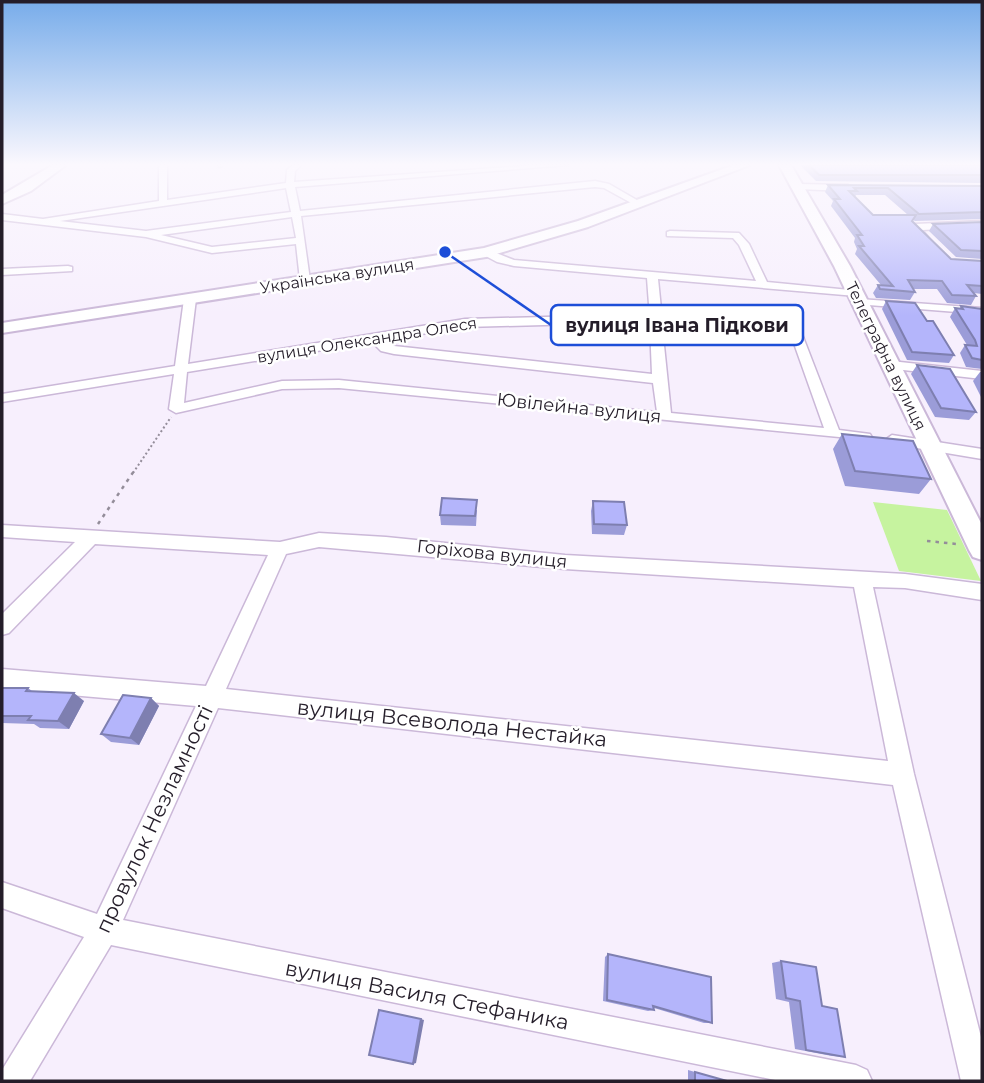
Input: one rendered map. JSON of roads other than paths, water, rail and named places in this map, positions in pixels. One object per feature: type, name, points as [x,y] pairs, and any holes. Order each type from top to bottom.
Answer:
[{"type":"street","points":[[2,217],[76,220],[99,216]]},
{"type":"street","points":[[146,234],[284,216]]},
{"type":"street","points":[[296,216],[305,281]]},
{"type":"street","name":"Українська вулиця","points":[[2,328],[486,252],[549,235],[603,216]]},
{"type":"street","name":"Телеграфна вулиця","points":[[814,216],[891,365],[975,547]]},
{"type":"street","points":[[76,220],[225,250],[301,240]]},
{"type":"street","points":[[938,251],[915,227],[982,224]]},
{"type":"street","points":[[670,234],[736,235],[744,244],[762,285]]},
{"type":"street","points":[[486,252],[514,263],[762,285],[982,311]]},
{"type":"street","points":[[2,272],[68,269]]},
{"type":"street","points":[[652,274],[658,322],[657,379],[665,417]]},
{"type":"street","points":[[179,369],[190,299]]},
{"type":"street","name":"вулиця Олександра Олеся","points":[[2,398],[465,323],[581,320],[658,322],[796,332],[833,434]]},
{"type":"street","points":[[375,338],[386,348],[394,350],[657,379]]},
{"type":"street","points":[[891,365],[982,375]]},
{"type":"street","name":"Ювілейна вулиця","points":[[179,369],[176,408],[282,385],[339,384],[833,434],[982,454]]},
{"type":"street","name":"Горіхова вулиця","points":[[2,531],[280,549],[319,540],[565,562],[905,581],[982,592]]},
{"type":"street","points":[[2,627],[93,535]]},
{"type":"street","name":"провулок Незламності","points":[[13,1081],[104,930],[280,549]]},
{"type":"street","points":[[862,580],[902,774],[976,1081]]},
{"type":"street","name":"вулиця Всеволода Нестайка","points":[[2,679],[211,696],[902,774]]},
{"type":"street","name":"вулиця Василя Стефаника","points":[[2,895],[104,930],[856,1081]]},
{"type":"place","name":"вулиця Івана Підкови","points":[[445,252]]}]
